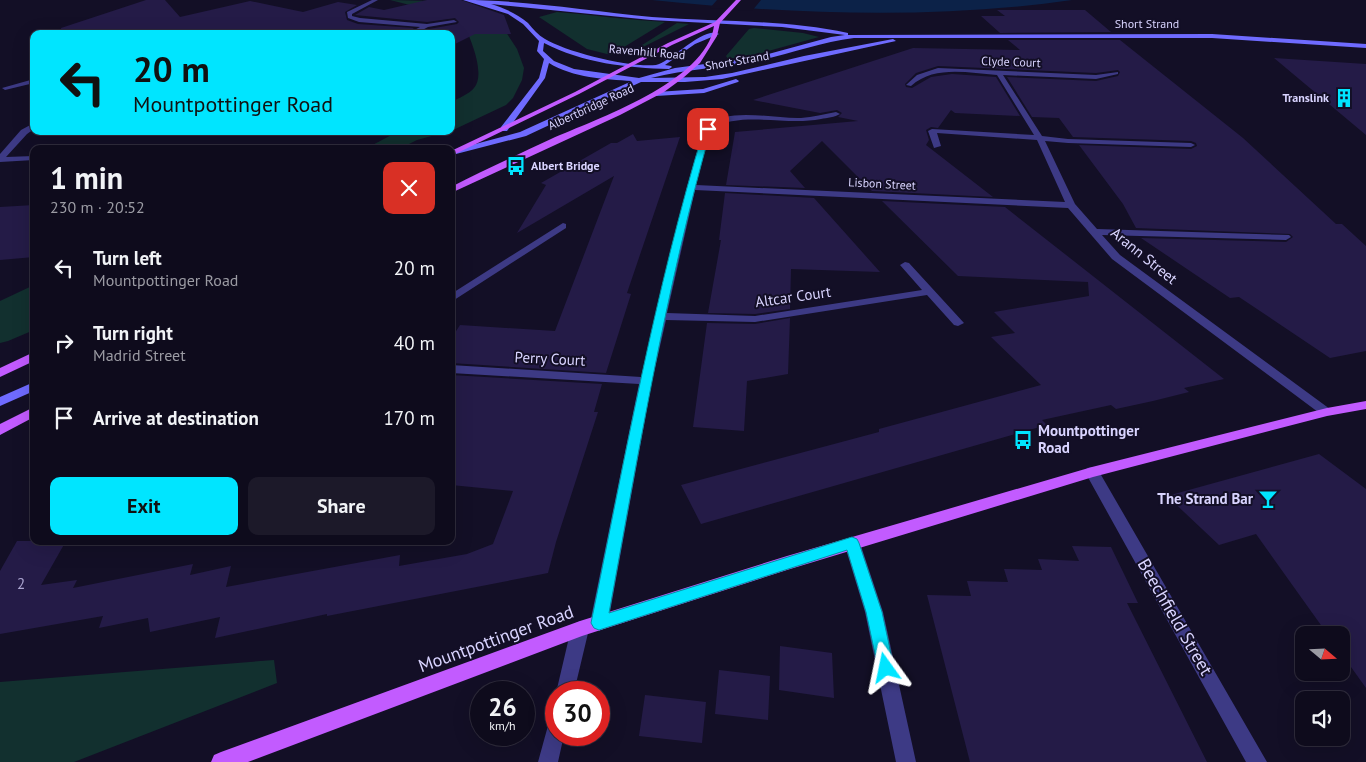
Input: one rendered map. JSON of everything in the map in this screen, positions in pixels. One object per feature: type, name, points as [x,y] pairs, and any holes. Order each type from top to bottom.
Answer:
[{"type":"main road","name":"Ravenhill Road","points":[[465,0],[512,15],[523,21],[542,40],[594,58],[659,67],[694,67]]},
{"type":"main road","name":"Albertbridge Road","points":[[455,153],[718,22],[739,0]]},
{"type":"main road","points":[[475,2],[585,10],[675,20],[811,28],[854,36]]},
{"type":"main road","points":[[527,12],[564,9]]},
{"type":"main road","points":[[512,15],[520,13]]},
{"type":"main road","name":"Albertbridge Road","points":[[455,188],[656,94],[694,67],[716,34],[718,22]]},
{"type":"main road","points":[[607,77],[652,70],[694,43],[716,34]]},
{"type":"main road","name":"Short Strand","points":[[694,67],[758,59],[831,39],[854,36],[1220,36],[1366,46]]},
{"type":"main road","name":"Short Strand","points":[[607,77],[678,80],[720,78],[749,73],[847,49],[928,36]]},
{"type":"main road","points":[[504,129],[542,78],[547,60],[540,51],[542,40]]},
{"type":"main road","name":"Ravenhill Road","points":[[547,60],[569,70],[607,77]]},
{"type":"main road","points":[[455,153],[523,134],[640,79],[667,71],[694,67]]},
{"type":"main road","points":[[656,94],[704,91],[738,80],[749,73]]},
{"type":"main road","points":[[0,373],[30,358]]},
{"type":"main road","points":[[0,402],[30,388]]},
{"type":"main road","name":"Mountpottinger Road","points":[[221,762],[580,629],[852,543],[1092,472],[1327,412],[1366,405]]},
{"type":"main road","points":[[0,430],[30,414]]},
{"type":"street","points":[[376,0],[349,13],[350,17],[359,20],[427,26],[454,22]]},
{"type":"street","points":[[418,30],[427,26]]},
{"type":"street","name":"Clyde Court","points":[[909,85],[919,76],[938,70],[1096,77],[1116,73]]},
{"type":"street","name":"Arann Street","points":[[999,73],[1040,138],[1071,206],[1116,257],[1327,412]]},
{"type":"street","points":[[5,88],[30,82]]},
{"type":"street","points":[[599,623],[646,381],[691,186],[708,126],[716,121],[747,119],[802,120],[836,114]]},
{"type":"street","points":[[0,160],[24,132],[30,128]]},
{"type":"street","points":[[937,146],[932,131],[1191,145]]},
{"type":"street","points":[[0,160],[30,158]]},
{"type":"street","name":"Lisbon Street","points":[[691,186],[1071,206]]},
{"type":"street","points":[[455,296],[563,226]]},
{"type":"street","points":[[1092,232],[1286,237]]},
{"type":"street","points":[[905,265],[958,323]]},
{"type":"street","name":"Altcar Court","points":[[661,316],[755,319],[928,292]]},
{"type":"street","name":"Perry Court","points":[[455,369],[646,381]]},
{"type":"street","name":"Beechfield Street","points":[[1092,472],[1257,762]]},
{"type":"street","points":[[852,543],[874,612],[906,762]]},
{"type":"street","points":[[568,681],[580,629]]},
{"type":"street","points":[[548,762],[552,746]]},
{"type":"green space","points":[[390,0],[432,1],[502,26],[517,49],[524,68],[522,80],[513,98],[506,105],[455,129],[455,100],[474,88],[478,73],[475,53],[461,18]]},
{"type":"green space","points":[[557,12],[665,22],[611,55],[587,49],[539,17]]},
{"type":"green space","points":[[677,23],[689,24],[623,57]]},
{"type":"green space","points":[[749,29],[803,33],[819,37],[754,55],[728,59],[726,56]]},
{"type":"green space","points":[[391,135],[435,135],[407,145],[373,145]]},
{"type":"green space","points":[[30,287],[30,332],[0,343],[0,301]]},
{"type":"green space","points":[[274,660],[277,683],[74,762],[0,762],[0,682]]},
{"type":"water","points":[[652,0],[1072,0],[967,10],[862,13],[757,9]]},
{"type":"pier","points":[[717,0],[761,0],[752,11],[710,8]]},
{"type":"building","points":[[146,0],[165,0],[180,17],[250,1],[303,12],[338,2],[357,5],[345,12],[347,20],[358,24],[414,28],[411,30],[61,30],[61,28]]},
{"type":"building","points":[[427,0],[461,0],[504,15],[511,34],[475,34],[455,44],[455,30],[427,30],[457,24],[459,22],[455,18],[427,22],[355,15],[369,7],[384,10]]},
{"type":"building","points":[[997,10],[1085,10],[1111,32],[1000,33],[981,16],[1005,16]]},
{"type":"building","points":[[1008,40],[1120,40],[1243,138],[1336,224],[1342,224],[1366,246],[1366,351],[1330,358],[1239,297],[1230,298],[1141,238],[1286,242],[1293,237],[1290,234],[1136,228],[1123,204],[1079,145],[1191,149],[1197,146],[1196,143],[1191,141],[1073,137],[1059,118],[1032,117],[1007,77],[1096,81],[1118,76],[1120,72],[1118,70],[1096,73],[938,66],[916,73],[905,84],[906,87],[912,88],[931,77],[952,74],[996,77],[1020,116],[955,113],[951,110],[938,128],[931,127],[926,130],[929,140],[926,145],[993,197],[872,191],[822,141],[790,171],[805,188],[726,185],[735,132],[858,121],[838,117],[842,113],[837,110],[820,113],[753,100],[913,48],[1020,50]]},
{"type":"building","name":"Translink","points":[[1274,58],[1366,64],[1366,135]]},
{"type":"building","points":[[633,134],[637,141],[680,137],[627,293],[631,294],[606,373],[455,363],[455,333],[460,325],[555,331],[614,176],[517,233],[546,185],[541,183],[611,143],[617,143]]},
{"type":"building","points":[[725,193],[814,198],[880,272],[791,269],[790,309],[755,314],[708,313],[721,240],[719,240]]},
{"type":"building","points":[[882,201],[1005,207],[1224,379],[1184,388],[1189,392],[1153,401],[1116,409],[1111,405],[1042,420],[1047,425],[701,524],[681,485],[879,432],[879,429],[1041,385],[991,337],[1015,333],[994,312],[1089,296],[1088,282],[958,276]]},
{"type":"building","points":[[30,205],[30,257],[0,260],[0,207]]},
{"type":"building","points":[[790,318],[788,374],[747,381],[744,431],[693,427],[707,323],[755,324]]},
{"type":"building","points":[[455,375],[602,384],[594,412],[598,412],[556,542],[548,573],[327,616],[327,614],[215,638],[220,617],[150,632],[148,618],[99,628],[103,616],[0,634],[0,571],[17,541],[30,541],[30,545],[64,545],[41,585],[77,580],[73,588],[193,564],[190,575],[231,566],[226,587],[400,555],[399,566],[467,554],[493,544],[513,491],[455,485]]},
{"type":"building","points":[[1319,454],[1366,489],[1366,688],[1350,666],[1350,626],[1322,626],[1256,534],[1219,545],[1167,496]]},
{"type":"building","points":[[1072,546],[1111,547],[1138,603],[1127,603],[1207,762],[970,762],[927,595],[971,596],[967,581],[1008,582],[1004,569],[1042,570],[1038,559],[1079,561]]},
{"type":"building","points":[[780,646],[832,653],[834,698],[779,690]]},
{"type":"building","points":[[719,670],[770,676],[768,720],[715,714]]},
{"type":"building","points":[[645,695],[706,702],[702,743],[639,736]]},
{"type":"place","name":"Translink","points":[[1344,98]]},
{"type":"place","name":"Albert Bridge","points":[[516,166]]},
{"type":"place","name":"Mountpottinger Road","points":[[1023,440]]},
{"type":"place","name":"The Strand Bar","points":[[1268,499]]},
{"type":"route","points":[[708,129],[691,186],[646,381],[599,623],[852,543],[874,612],[886,668]]}]
